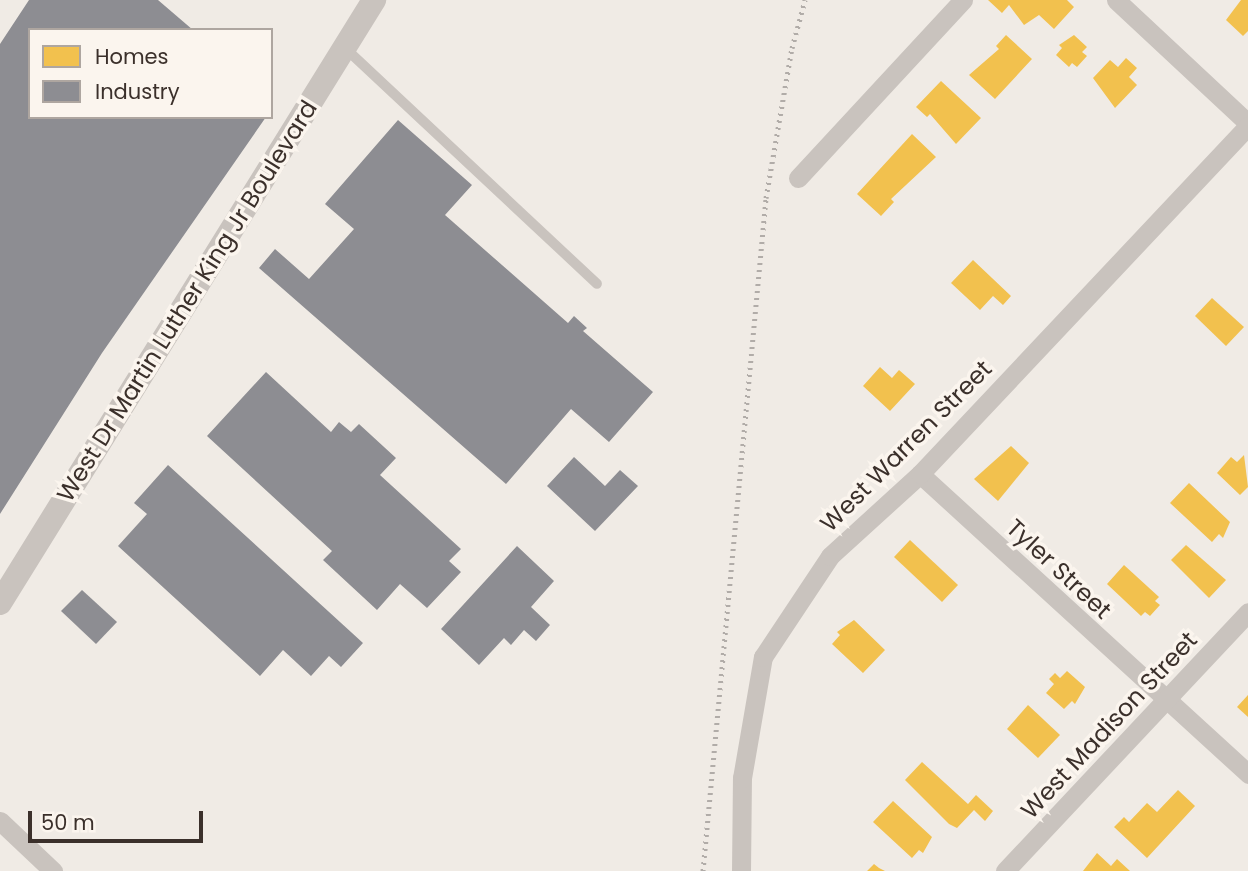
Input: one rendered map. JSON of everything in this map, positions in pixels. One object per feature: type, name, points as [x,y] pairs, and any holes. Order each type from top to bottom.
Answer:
[{"type":"street","name":"West Dr Martin Luther King Jr Boulevard","points":[[0,603],[374,0]]},
{"type":"street","points":[[799,178],[962,0]]},
{"type":"street","points":[[1116,0],[1248,124]]},
{"type":"street","name":"West Warren Street","points":[[741,871],[741,778],[763,657],[830,556],[920,474],[1248,124]]},
{"type":"street","name":"Tyler Street","points":[[920,474],[1248,774]]},
{"type":"street","name":"West Madison Street","points":[[1005,871],[1248,612]]},
{"type":"street","points":[[0,821],[53,871]]},
{"type":"lane","points":[[344,47],[597,284]]},
{"type":"building: Homes","points":[[988,0],[1067,0],[1074,7],[1054,29],[1039,15],[1024,25],[1009,5],[1002,13]]},
{"type":"building: Homes","points":[[1241,0],[1248,0],[1248,31],[1243,36],[1226,20]]},
{"type":"building: Homes","points":[[1006,35],[1032,59],[995,99],[969,75],[999,49],[996,46]]},
{"type":"building: Homes","points":[[1074,35],[1087,47],[1082,52],[1087,56],[1077,67],[1072,63],[1069,67],[1056,55],[1062,48],[1059,45]]},
{"type":"building: Homes","points":[[1126,58],[1137,68],[1129,77],[1137,85],[1115,108],[1093,78],[1110,60],[1118,67]]},
{"type":"building: Homes","points":[[941,81],[981,118],[956,144],[930,114],[927,117],[916,107]]},
{"type":"building: Homes","points":[[912,134],[936,157],[891,199],[894,202],[881,216],[857,194]]},
{"type":"building: Homes","points":[[973,260],[1011,296],[1003,305],[993,296],[980,310],[951,283]]},
{"type":"building: Homes","points":[[1212,298],[1244,327],[1226,346],[1195,316]]},
{"type":"building: Homes","points":[[880,367],[892,378],[899,370],[915,384],[890,411],[863,386]]},
{"type":"building: Homes","points":[[1011,446],[1029,463],[998,501],[974,479]]},
{"type":"building: Homes","points":[[1244,455],[1248,487],[1240,495],[1217,473],[1231,457],[1237,462]]},
{"type":"building: Homes","points":[[1189,483],[1230,522],[1223,538],[1219,534],[1212,542],[1170,503]]},
{"type":"building: Homes","points":[[910,540],[958,585],[942,602],[894,557]]},
{"type":"building: Homes","points":[[1186,545],[1226,580],[1209,598],[1171,560]]},
{"type":"building: Homes","points":[[1124,565],[1159,597],[1155,601],[1160,605],[1150,616],[1145,612],[1141,616],[1107,584]]},
{"type":"building: Homes","points":[[854,620],[885,650],[863,673],[832,644],[840,635],[837,632]]},
{"type":"building: Homes","points":[[1067,671],[1085,687],[1075,704],[1072,701],[1064,709],[1046,693],[1054,684],[1049,679],[1055,673],[1060,678]]},
{"type":"building: Homes","points":[[1248,695],[1248,717],[1237,707]]},
{"type":"building: Homes","points":[[1028,705],[1060,735],[1038,758],[1007,729]]},
{"type":"building: Homes","points":[[922,762],[968,804],[976,795],[993,811],[985,821],[974,810],[957,828],[949,824],[905,780]]},
{"type":"building: Homes","points":[[1178,790],[1195,806],[1147,858],[1114,827],[1124,817],[1129,822],[1147,803],[1157,812]]},
{"type":"building: Homes","points":[[893,801],[932,837],[923,853],[919,850],[912,858],[873,822]]},
{"type":"building: Homes","points":[[1097,853],[1111,866],[1117,859],[1130,871],[1083,871]]},
{"type":"building: Homes","points":[[874,864],[879,868],[885,871],[867,871]]},
{"type":"building: Industry","points":[[29,0],[158,0],[191,28],[28,28],[28,119],[265,119],[102,353],[0,514],[0,44]]},
{"type":"building: Industry","points":[[398,120],[472,185],[445,215],[568,323],[574,316],[587,328],[583,331],[653,392],[609,442],[571,409],[506,484],[259,268],[275,249],[309,279],[354,229],[325,204]]},
{"type":"building: Industry","points":[[266,372],[331,432],[339,422],[351,432],[359,424],[396,458],[380,475],[461,549],[449,561],[461,572],[427,608],[400,584],[377,610],[323,560],[332,551],[207,436]]},
{"type":"building: Industry","points":[[574,457],[605,486],[620,470],[638,486],[595,531],[547,486]]},
{"type":"building: Industry","points":[[168,465],[363,643],[341,667],[329,656],[311,676],[283,650],[260,676],[118,546],[147,514],[134,503]]},
{"type":"building: Industry","points":[[517,546],[554,581],[531,607],[550,625],[536,641],[524,630],[511,645],[504,638],[479,665],[441,629]]},
{"type":"building: Industry","points":[[82,590],[117,622],[96,644],[61,611]]},
{"type":"railway","points":[[703,871],[766,198],[792,48],[805,0]]}]
